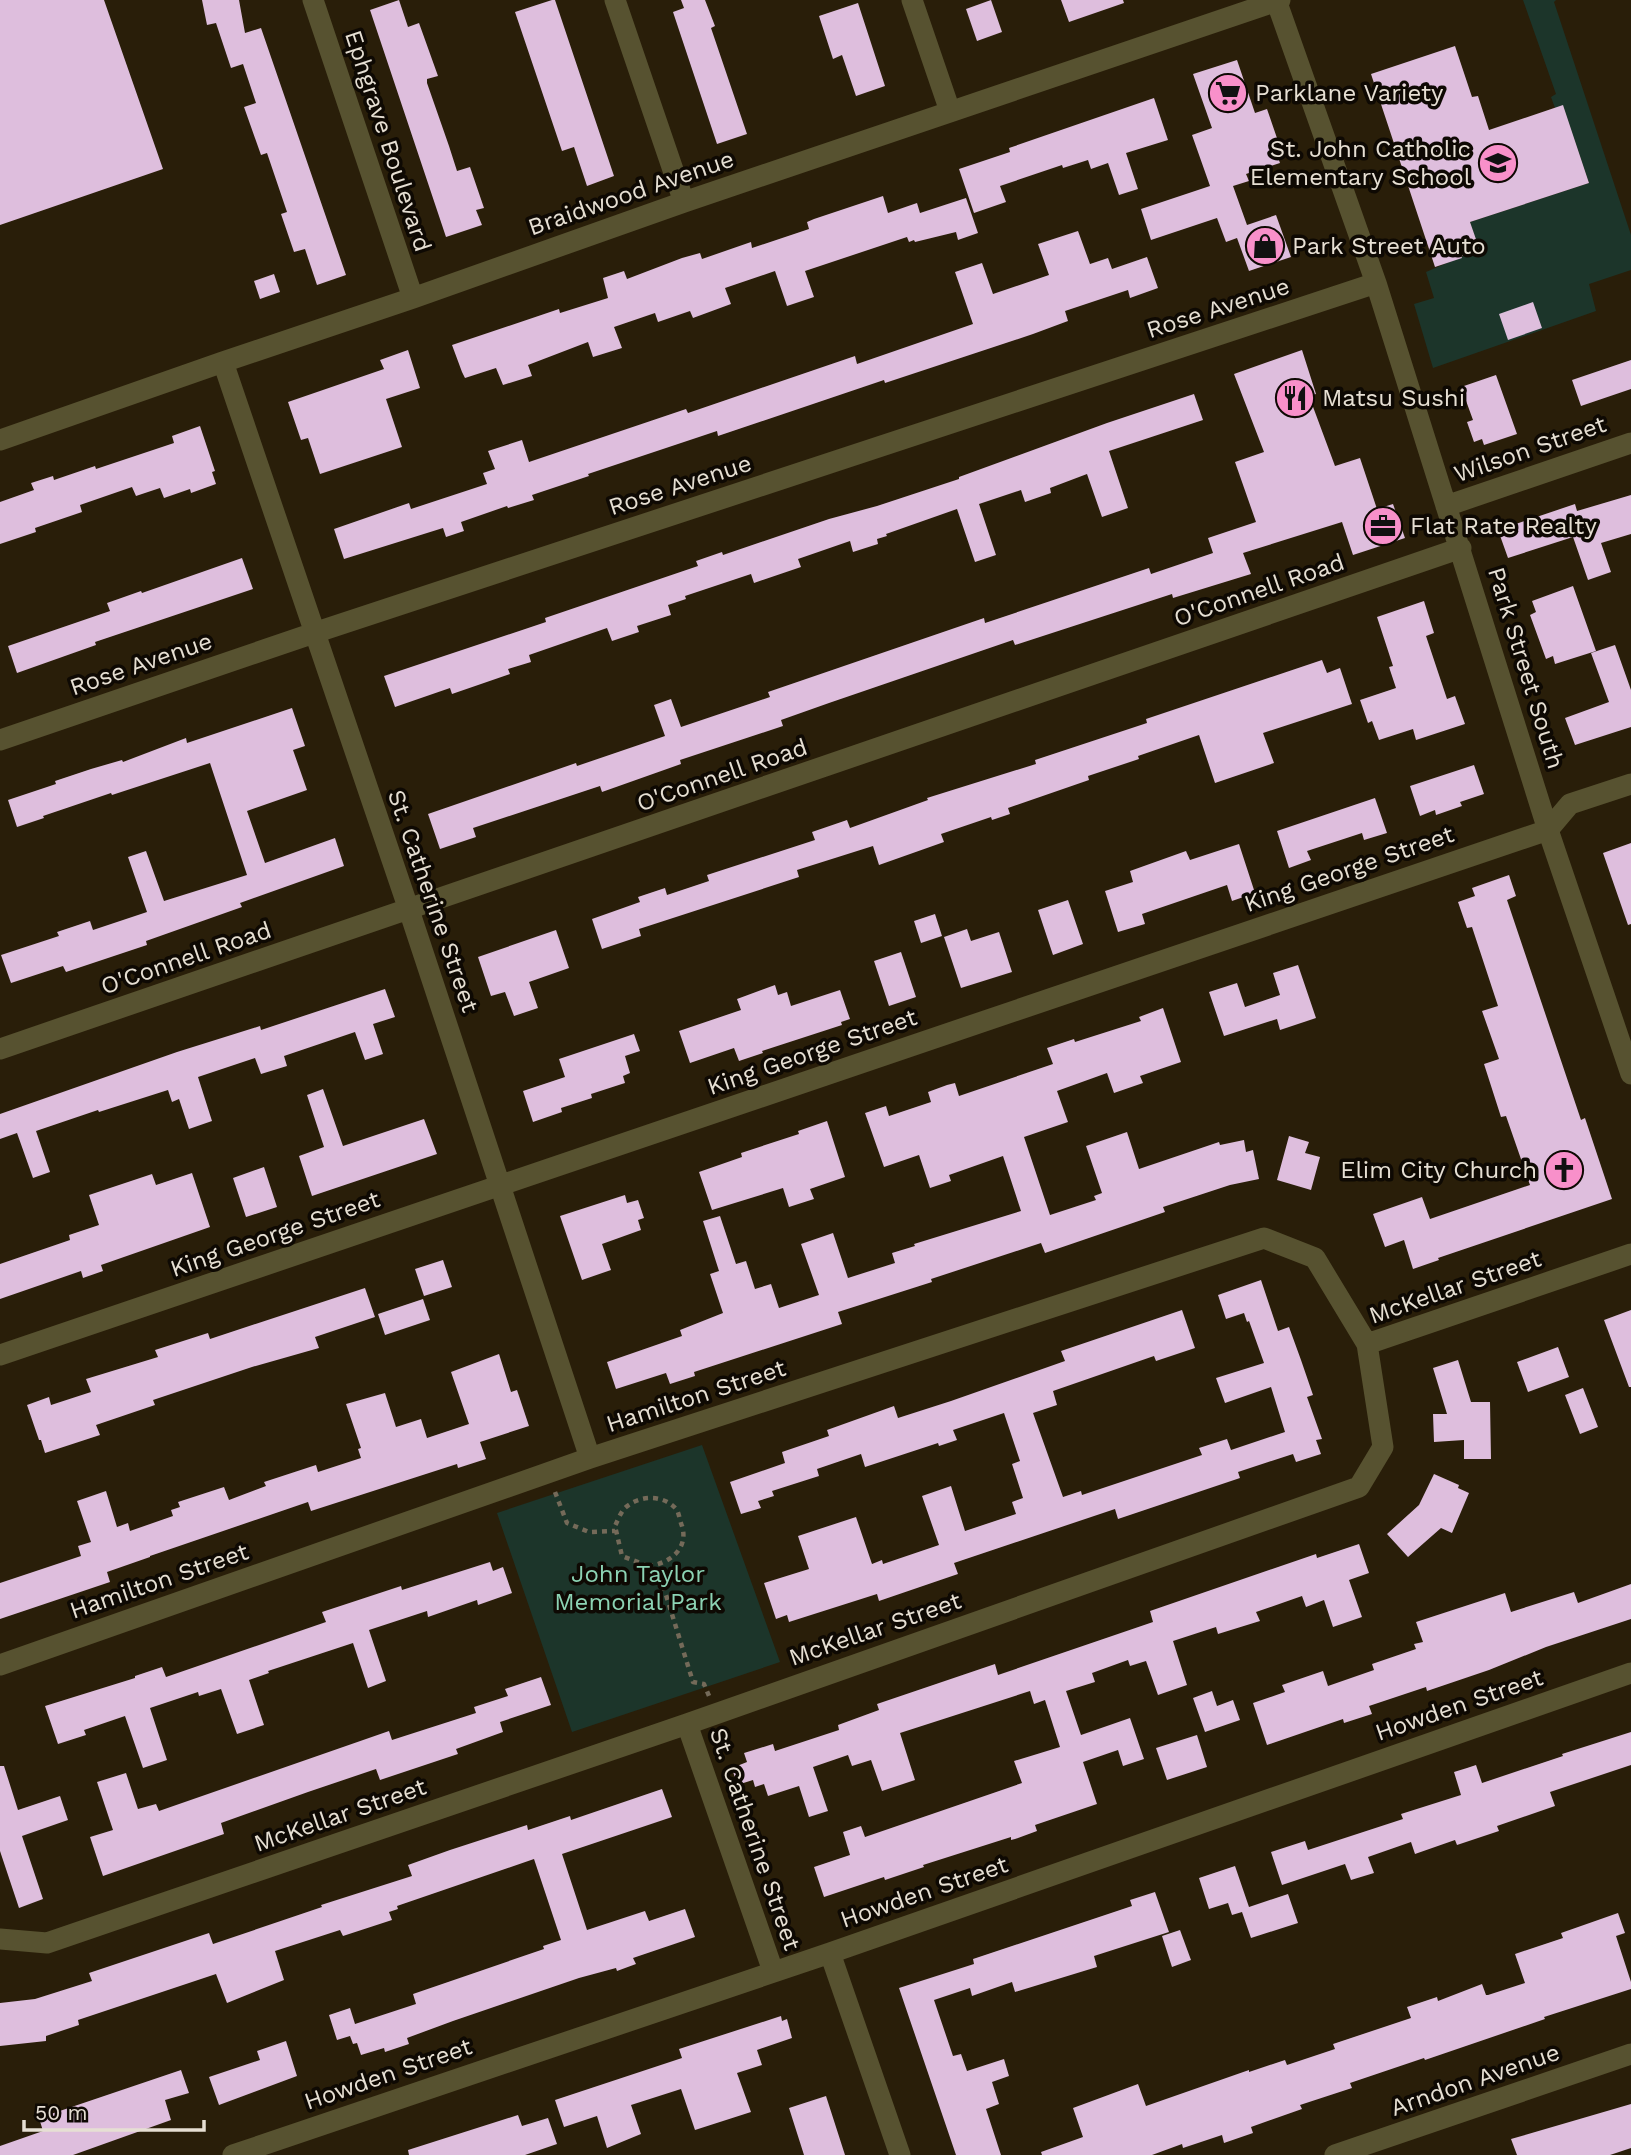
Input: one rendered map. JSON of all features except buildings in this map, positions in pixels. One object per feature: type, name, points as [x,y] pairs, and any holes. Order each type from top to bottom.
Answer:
[{"type":"street","name":"Ephgrave Boulevard","points":[[313,0],[413,299]]},
{"type":"street","points":[[615,0],[684,202]]},
{"type":"street","points":[[912,0],[950,111]]},
{"type":"street","name":"Braidwood Avenue","points":[[0,440],[413,299],[684,202],[1278,0]]},
{"type":"street","name":"Park Street South","points":[[1278,0],[1376,283],[1548,830],[1631,1074]]},
{"type":"street","name":"Rose Avenue","points":[[0,740],[314,633],[1376,283]]},
{"type":"street","name":"St. Catherine Street","points":[[223,362],[409,910],[590,1458]]},
{"type":"street","name":"Wilson Street","points":[[1446,506],[1631,443]]},
{"type":"street","name":"O'Connell Road","points":[[0,1049],[1461,548]]},
{"type":"street","points":[[1548,830],[1570,804],[1631,784]]},
{"type":"street","name":"King George Street","points":[[0,1355],[1548,830]]},
{"type":"street","name":"Hamilton Street","points":[[0,1665],[590,1458],[1264,1238],[1315,1258],[1367,1344]]},
{"type":"street","name":"McKellar Street","points":[[0,1939],[47,1943],[716,1714],[1359,1487],[1383,1447],[1367,1344],[1631,1254]]},
{"type":"street","name":"Howden Street","points":[[233,2155],[830,1953],[1631,1673]]},
{"type":"street","name":"St. Catherine Street","points":[[687,1724],[773,1971]]},
{"type":"street","name":"St. Catherine Street","points":[[830,1953],[900,2155]]},
{"type":"street","name":"Arndon Avenue","points":[[1335,2155],[1631,2054]]},
{"type":"path","points":[[547,1473],[567,1523],[589,1532],[615,1531]]},
{"type":"path","points":[[648,1566],[661,1564],[681,1547],[684,1532],[677,1510],[664,1500],[645,1497],[624,1508],[615,1531],[622,1556],[648,1566],[662,1582],[693,1682],[704,1684],[716,1714]]},
{"type":"green space","points":[[1523,0],[1556,0],[1554,2],[1631,235],[1631,270],[1589,284],[1596,311],[1433,368],[1414,304],[1434,298],[1426,272],[1475,251],[1473,247],[1477,245],[1470,222],[1589,183],[1563,106],[1555,108],[1551,97],[1556,94]]},
{"type":"green space","name":"John Taylor Memorial Park","points":[[702,1445],[780,1662],[572,1732],[497,1513]]},
{"type":"place","name":"Parklane Variety","points":[[1228,93]]},
{"type":"place","name":"St. John Catholic Elementary School","points":[[1498,163]]},
{"type":"place","name":"Park Street Auto","points":[[1265,246]]},
{"type":"place","name":"Matsu Sushi","points":[[1295,398]]},
{"type":"place","name":"Flat Rate Realty","points":[[1383,526]]},
{"type":"place","name":"Elim City Church","points":[[1564,1170]]}]
